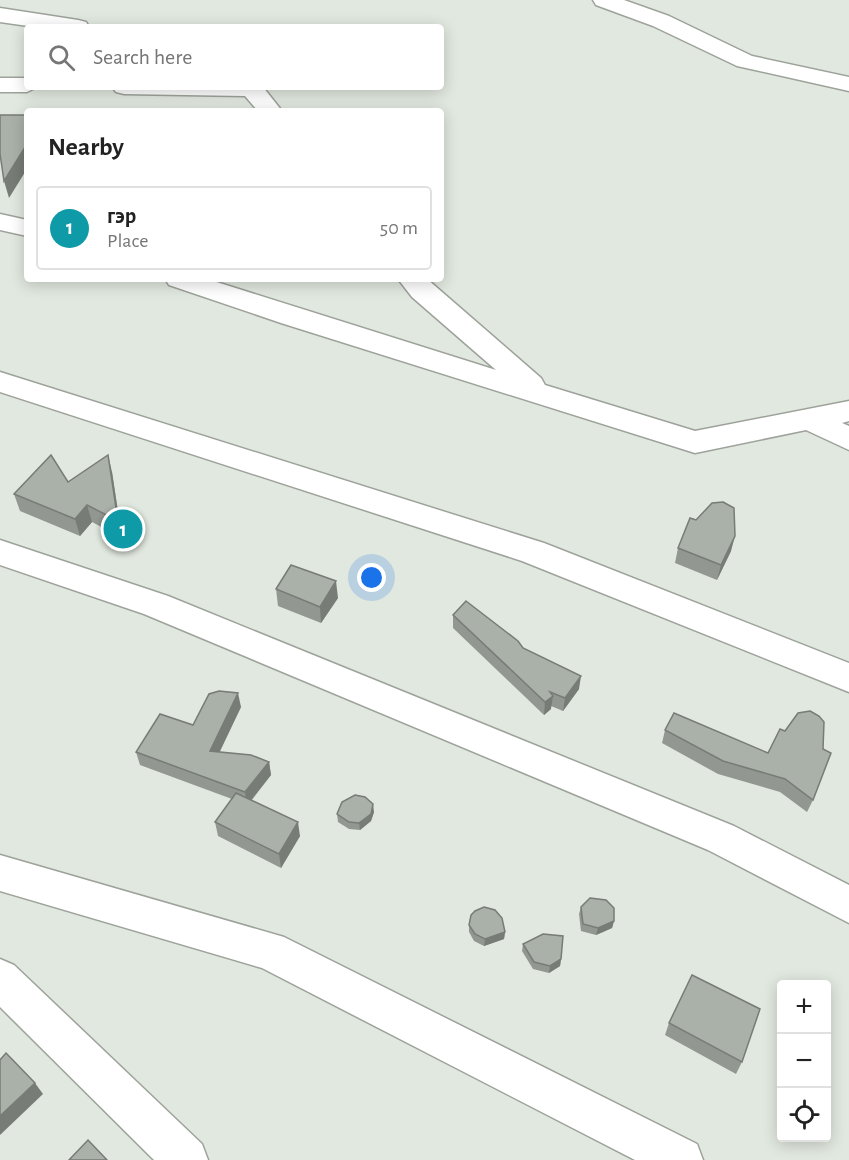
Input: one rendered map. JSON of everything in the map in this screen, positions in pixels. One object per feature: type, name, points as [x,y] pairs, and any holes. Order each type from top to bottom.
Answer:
[{"type":"street","points":[[604,0],[661,21],[746,61],[849,84]]},
{"type":"street","points":[[0,15],[58,24]]},
{"type":"street","points":[[0,85],[24,85]]},
{"type":"street","points":[[251,90],[267,108]]},
{"type":"street","points":[[0,222],[24,227]]},
{"type":"street","points":[[187,282],[695,442],[849,411]]},
{"type":"street","points":[[414,282],[541,394]]},
{"type":"street","points":[[0,382],[533,552],[849,678]]},
{"type":"street","points":[[809,419],[849,439]]},
{"type":"street","points":[[0,552],[156,605],[721,838],[849,905]]},
{"type":"street","points":[[0,873],[270,951],[681,1160]]},
{"type":"street","points":[[0,979],[186,1160]]},
{"type":"building","points":[[0,115],[24,115],[24,149],[4,181],[0,154]]},
{"type":"building","points":[[51,455],[68,482],[108,455],[118,521],[87,505],[75,519],[14,494]]},
{"type":"building","points":[[723,502],[734,508],[735,536],[721,565],[678,548],[690,518],[696,520],[712,503]]},
{"type":"building","points":[[291,565],[336,581],[320,607],[276,589]]},
{"type":"building","points":[[466,601],[518,641],[523,648],[581,676],[565,698],[550,692],[553,696],[545,702],[453,615]]},
{"type":"building","points":[[219,691],[238,693],[210,751],[251,755],[269,762],[245,792],[136,752],[160,714],[193,725],[209,694]]},
{"type":"building","points":[[810,711],[824,722],[823,749],[831,753],[813,800],[785,779],[723,761],[665,730],[674,713],[768,753],[780,729],[785,731],[798,713]]},
{"type":"building","points":[[236,793],[298,822],[279,854],[215,822]]},
{"type":"building","points":[[355,795],[365,797],[373,804],[371,814],[359,823],[349,822],[337,814],[342,802]]},
{"type":"building","points":[[590,898],[606,900],[614,908],[614,921],[598,928],[583,924],[581,907]]},
{"type":"building","points":[[484,907],[495,910],[502,918],[505,932],[485,939],[475,934],[469,925],[471,915]]},
{"type":"building","points":[[543,934],[563,936],[561,959],[550,966],[534,962],[523,944]]},
{"type":"building","points":[[692,975],[760,1009],[742,1062],[669,1023]]},
{"type":"building","points":[[6,1053],[35,1083],[0,1116],[0,1060]]},
{"type":"building","points":[[88,1140],[107,1160],[69,1160]]},
{"type":"place","name":"гэр","points":[[123,529]]}]
